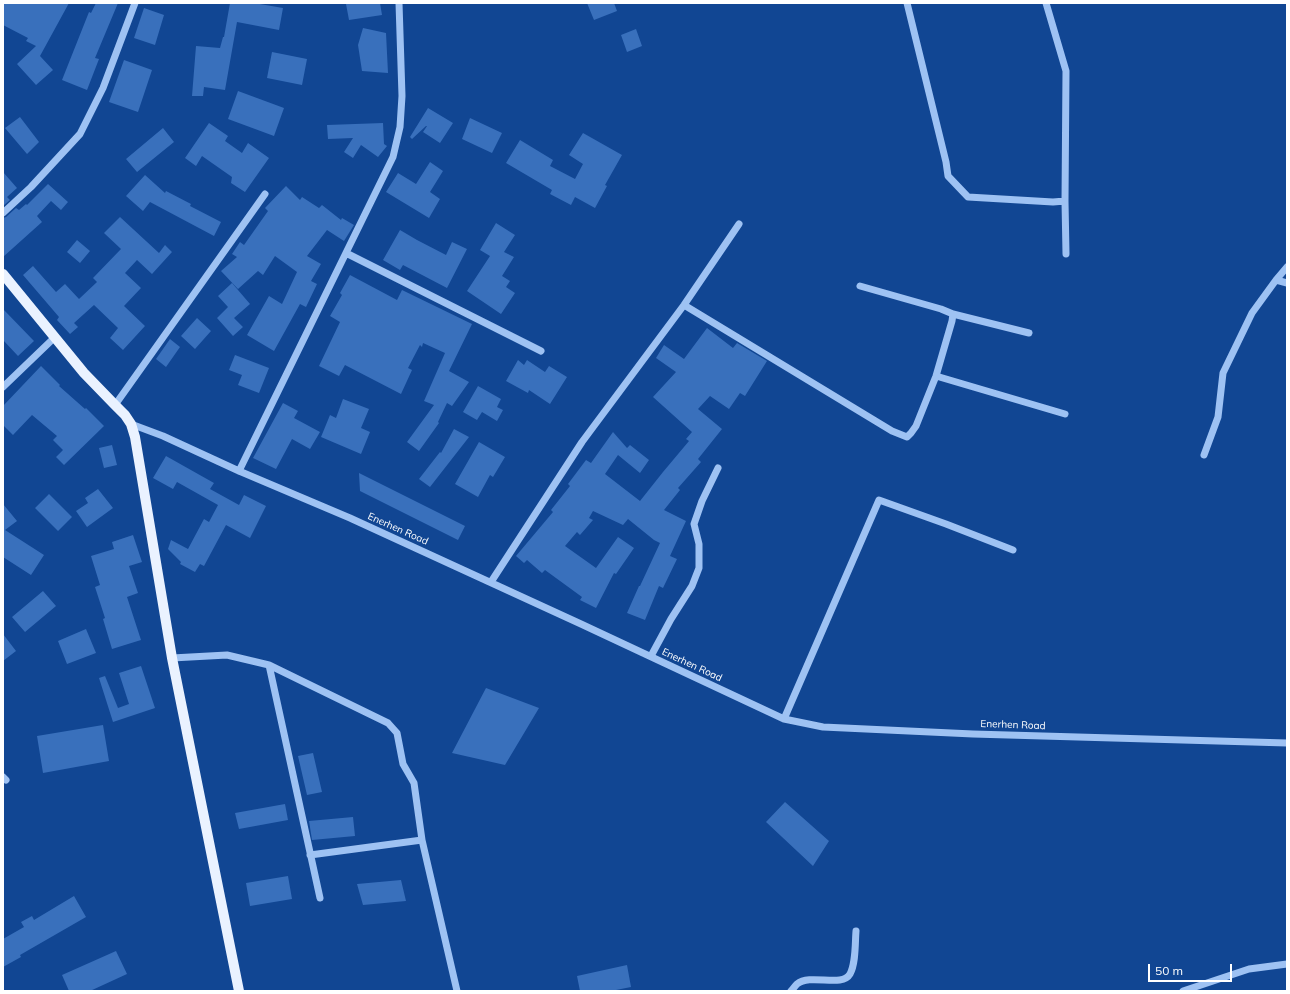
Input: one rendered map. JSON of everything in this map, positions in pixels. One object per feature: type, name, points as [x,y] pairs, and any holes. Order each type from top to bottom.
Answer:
[{"type":"main road","points":[[3,274],[54,338],[84,373],[126,415],[131,424],[135,437],[172,658],[240,991]]},
{"type":"street","points":[[3,214],[31,187],[80,134],[103,88],[135,3]]},
{"type":"street","points":[[239,472],[393,158],[400,128],[402,96],[399,3]]},
{"type":"street","points":[[907,3],[946,162],[948,176],[968,197],[1053,202],[1065,201]]},
{"type":"street","points":[[1046,3],[1066,70],[1066,254]]},
{"type":"street","points":[[115,405],[265,194]]},
{"type":"street","points":[[491,582],[582,442],[684,304],[739,224]]},
{"type":"street","points":[[346,253],[540,351]]},
{"type":"street","points":[[1204,455],[1218,417],[1223,373],[1252,313],[1287,267]]},
{"type":"street","points":[[1276,280],[1287,283]]},
{"type":"street","points":[[860,286],[941,309],[953,314],[1030,333]]},
{"type":"street","points":[[684,304],[892,431],[907,437],[916,426],[936,376],[953,314]]},
{"type":"street","points":[[3,387],[54,338]]},
{"type":"street","points":[[936,376],[1065,414]]},
{"type":"street","name":"Enerhen Road","points":[[131,424],[164,436],[239,472],[350,518],[651,656],[784,719],[823,728],[973,734],[1287,742]]},
{"type":"street","points":[[651,656],[671,619],[692,586],[699,568],[699,544],[694,524],[702,501],[718,468]]},
{"type":"street","points":[[784,719],[879,500],[1012,550]]},
{"type":"street","points":[[172,658],[227,655],[269,665],[388,723],[397,733],[403,764],[414,783],[422,840],[457,991]]},
{"type":"street","points":[[269,665],[320,898]]},
{"type":"street","points":[[310,855],[422,840]]},
{"type":"street","points":[[791,991],[798,983],[811,979],[846,979],[852,967],[856,931]]},
{"type":"street","points":[[1183,991],[1249,970],[1287,964]]},
{"type":"building","points":[[3,3],[69,3],[40,56],[53,70],[36,85],[17,64],[36,46],[26,41],[28,38],[3,25]]},
{"type":"building","points":[[96,3],[118,3],[95,58],[99,59],[87,90],[62,80],[89,12],[91,13]]},
{"type":"building","points":[[230,3],[254,3],[283,8],[279,30],[237,22],[225,90],[204,87],[203,96],[192,96],[196,46],[220,48],[224,37]]},
{"type":"building","points":[[380,3],[382,15],[349,20],[346,4]]},
{"type":"building","points":[[587,3],[614,3],[617,11],[594,20]]},
{"type":"building","points":[[144,8],[164,15],[155,45],[134,38]]},
{"type":"building","points":[[363,28],[386,33],[388,73],[362,71],[358,45]]},
{"type":"building","points":[[636,29],[642,46],[627,52],[621,35]]},
{"type":"building","points":[[272,52],[307,59],[302,85],[267,78]]},
{"type":"building","points":[[124,60],[152,70],[138,112],[109,102]]},
{"type":"building","points":[[238,91],[284,108],[274,136],[228,119]]},
{"type":"building","points":[[428,108],[453,123],[440,143],[423,132],[427,126],[412,139],[410,137]]},
{"type":"building","points":[[20,117],[39,142],[27,154],[5,128]]},
{"type":"building","points":[[470,118],[502,133],[492,153],[462,139]]},
{"type":"building","points":[[209,123],[228,136],[225,141],[242,153],[248,143],[269,158],[245,192],[231,183],[232,177],[202,156],[196,166],[185,158]]},
{"type":"building","points":[[383,123],[384,144],[387,146],[378,157],[361,145],[353,158],[344,152],[353,138],[328,139],[327,125]]},
{"type":"building","points":[[163,128],[174,142],[137,172],[126,159]]},
{"type":"building","points":[[583,133],[622,155],[605,185],[607,186],[595,208],[575,197],[571,205],[550,194],[552,190],[506,163],[520,140],[553,160],[550,166],[575,179],[583,164],[569,155]]},
{"type":"building","points":[[430,162],[443,171],[430,192],[440,199],[429,218],[386,192],[398,173],[416,184]]},
{"type":"building","points":[[3,172],[17,188],[7,197],[10,200],[3,206]]},
{"type":"building","points":[[145,175],[165,193],[166,191],[191,204],[190,206],[221,222],[214,236],[150,202],[143,211],[126,196]]},
{"type":"building","points":[[48,184],[68,202],[61,210],[51,201],[37,216],[42,222],[3,257],[3,218],[16,208],[19,210],[26,204],[27,205]]},
{"type":"building","points":[[286,186],[300,200],[302,197],[319,208],[322,205],[341,220],[342,218],[354,225],[344,241],[327,230],[307,256],[321,264],[311,281],[317,284],[306,307],[300,304],[274,351],[247,335],[269,296],[282,304],[297,272],[275,256],[263,275],[258,271],[238,289],[221,271],[237,257],[232,254],[240,242],[244,245],[268,211],[265,208]]},
{"type":"building","points":[[120,217],[159,253],[165,245],[172,252],[152,274],[137,260],[125,273],[141,288],[124,306],[145,326],[123,350],[110,338],[118,328],[94,305],[74,323],[78,327],[70,334],[57,320],[59,317],[23,275],[33,266],[56,292],[65,284],[79,299],[97,282],[93,278],[121,249],[104,233]]},
{"type":"building","points":[[496,223],[515,235],[504,252],[514,257],[502,276],[510,281],[506,287],[515,293],[501,314],[467,291],[490,256],[480,250]]},
{"type":"building","points":[[400,230],[446,255],[452,242],[467,249],[447,288],[403,265],[400,270],[383,260]]},
{"type":"building","points":[[77,240],[90,251],[80,263],[67,252]]},
{"type":"building","points":[[350,275],[397,300],[402,290],[472,324],[449,371],[469,382],[452,406],[447,403],[438,422],[439,423],[419,451],[407,442],[434,405],[424,401],[445,353],[423,343],[422,347],[420,345],[408,368],[412,370],[401,394],[345,365],[339,376],[319,366],[340,322],[330,316],[342,295],[340,293]]},
{"type":"building","points":[[232,283],[250,304],[234,318],[243,327],[233,336],[217,318],[228,307],[218,296]]},
{"type":"building","points":[[3,309],[34,341],[18,356],[3,340]]},
{"type":"building","points":[[197,318],[211,331],[195,349],[181,336]]},
{"type":"building","points":[[707,328],[733,348],[737,343],[767,361],[745,396],[740,393],[729,409],[710,396],[698,409],[722,429],[698,459],[701,462],[678,488],[680,490],[664,510],[686,521],[670,556],[677,559],[663,588],[659,586],[645,620],[627,613],[660,543],[628,519],[623,525],[593,511],[589,518],[593,520],[580,535],[577,532],[565,546],[596,568],[618,537],[634,548],[616,574],[614,573],[596,608],[580,600],[582,597],[545,570],[542,573],[527,560],[524,563],[516,556],[553,512],[551,510],[570,486],[568,484],[586,460],[591,463],[613,432],[627,448],[630,445],[649,460],[640,473],[618,455],[605,474],[640,501],[689,441],[686,439],[692,432],[653,397],[676,372],[656,358],[664,345],[684,359]]},
{"type":"building","points":[[170,339],[180,347],[166,367],[156,359]]},
{"type":"building","points":[[235,355],[269,368],[259,393],[238,385],[242,375],[229,370]]},
{"type":"building","points":[[518,360],[524,365],[527,360],[545,372],[549,366],[567,377],[550,404],[529,390],[528,393],[506,381]]},
{"type":"building","points":[[41,366],[60,385],[59,386],[85,409],[86,408],[104,426],[64,465],[56,457],[63,450],[53,440],[57,436],[32,415],[13,435],[3,425],[3,406]]},
{"type":"building","points":[[478,386],[501,399],[497,407],[503,410],[497,421],[482,412],[477,420],[463,412]]},
{"type":"building","points":[[343,399],[369,409],[361,428],[370,432],[361,454],[321,437],[330,415],[336,418]]},
{"type":"building","points":[[283,403],[298,411],[294,418],[320,432],[310,449],[292,439],[276,469],[253,458]]},
{"type":"building","points":[[454,429],[469,437],[430,487],[419,479],[440,452],[441,453]]},
{"type":"building","points":[[479,442],[505,457],[493,477],[490,475],[478,497],[455,484]]},
{"type":"building","points":[[112,445],[117,465],[104,468],[99,448]]},
{"type":"building","points":[[166,456],[214,483],[210,489],[239,505],[244,495],[266,506],[250,538],[226,525],[204,566],[200,564],[195,572],[180,564],[181,562],[168,549],[171,540],[188,549],[204,519],[209,522],[218,505],[177,482],[173,489],[153,478]]},
{"type":"building","points":[[359,473],[465,526],[458,540],[360,491]]},
{"type":"building","points":[[98,489],[113,508],[87,527],[76,511],[88,503],[85,498]]},
{"type":"building","points":[[49,494],[72,517],[58,531],[35,508]]},
{"type":"building","points":[[3,504],[17,521],[5,530],[44,555],[31,575],[3,557]]},
{"type":"building","points":[[133,535],[142,562],[129,566],[138,593],[127,597],[141,640],[112,649],[103,619],[105,618],[95,587],[100,585],[91,556],[114,549],[112,542]]},
{"type":"building","points":[[43,591],[56,606],[25,632],[12,617]]},
{"type":"building","points":[[86,629],[96,653],[67,664],[58,641]]},
{"type":"building","points":[[3,634],[16,651],[3,661]]},
{"type":"building","points":[[141,666],[155,708],[113,722],[99,678],[105,676],[118,708],[129,704],[119,673]]},
{"type":"building","points":[[486,688],[539,708],[505,765],[452,753]]},
{"type":"building","points":[[103,725],[109,761],[43,773],[37,736]]},
{"type":"building","points":[[313,753],[322,792],[307,795],[298,756]]},
{"type":"building","points":[[785,802],[829,841],[813,866],[766,822]]},
{"type":"building","points":[[285,804],[288,820],[239,829],[235,813]]},
{"type":"building","points":[[353,817],[355,836],[312,840],[309,821]]},
{"type":"building","points":[[288,876],[292,899],[250,906],[246,883]]},
{"type":"building","points":[[401,880],[406,901],[363,905],[357,884]]},
{"type":"building","points":[[74,896],[86,917],[20,955],[21,957],[3,967],[3,939],[24,927],[21,922],[32,916],[34,920]]},
{"type":"building","points":[[116,951],[127,974],[90,991],[69,991],[62,975]]},
{"type":"building","points":[[627,965],[631,987],[611,991],[580,991],[577,976]]}]
